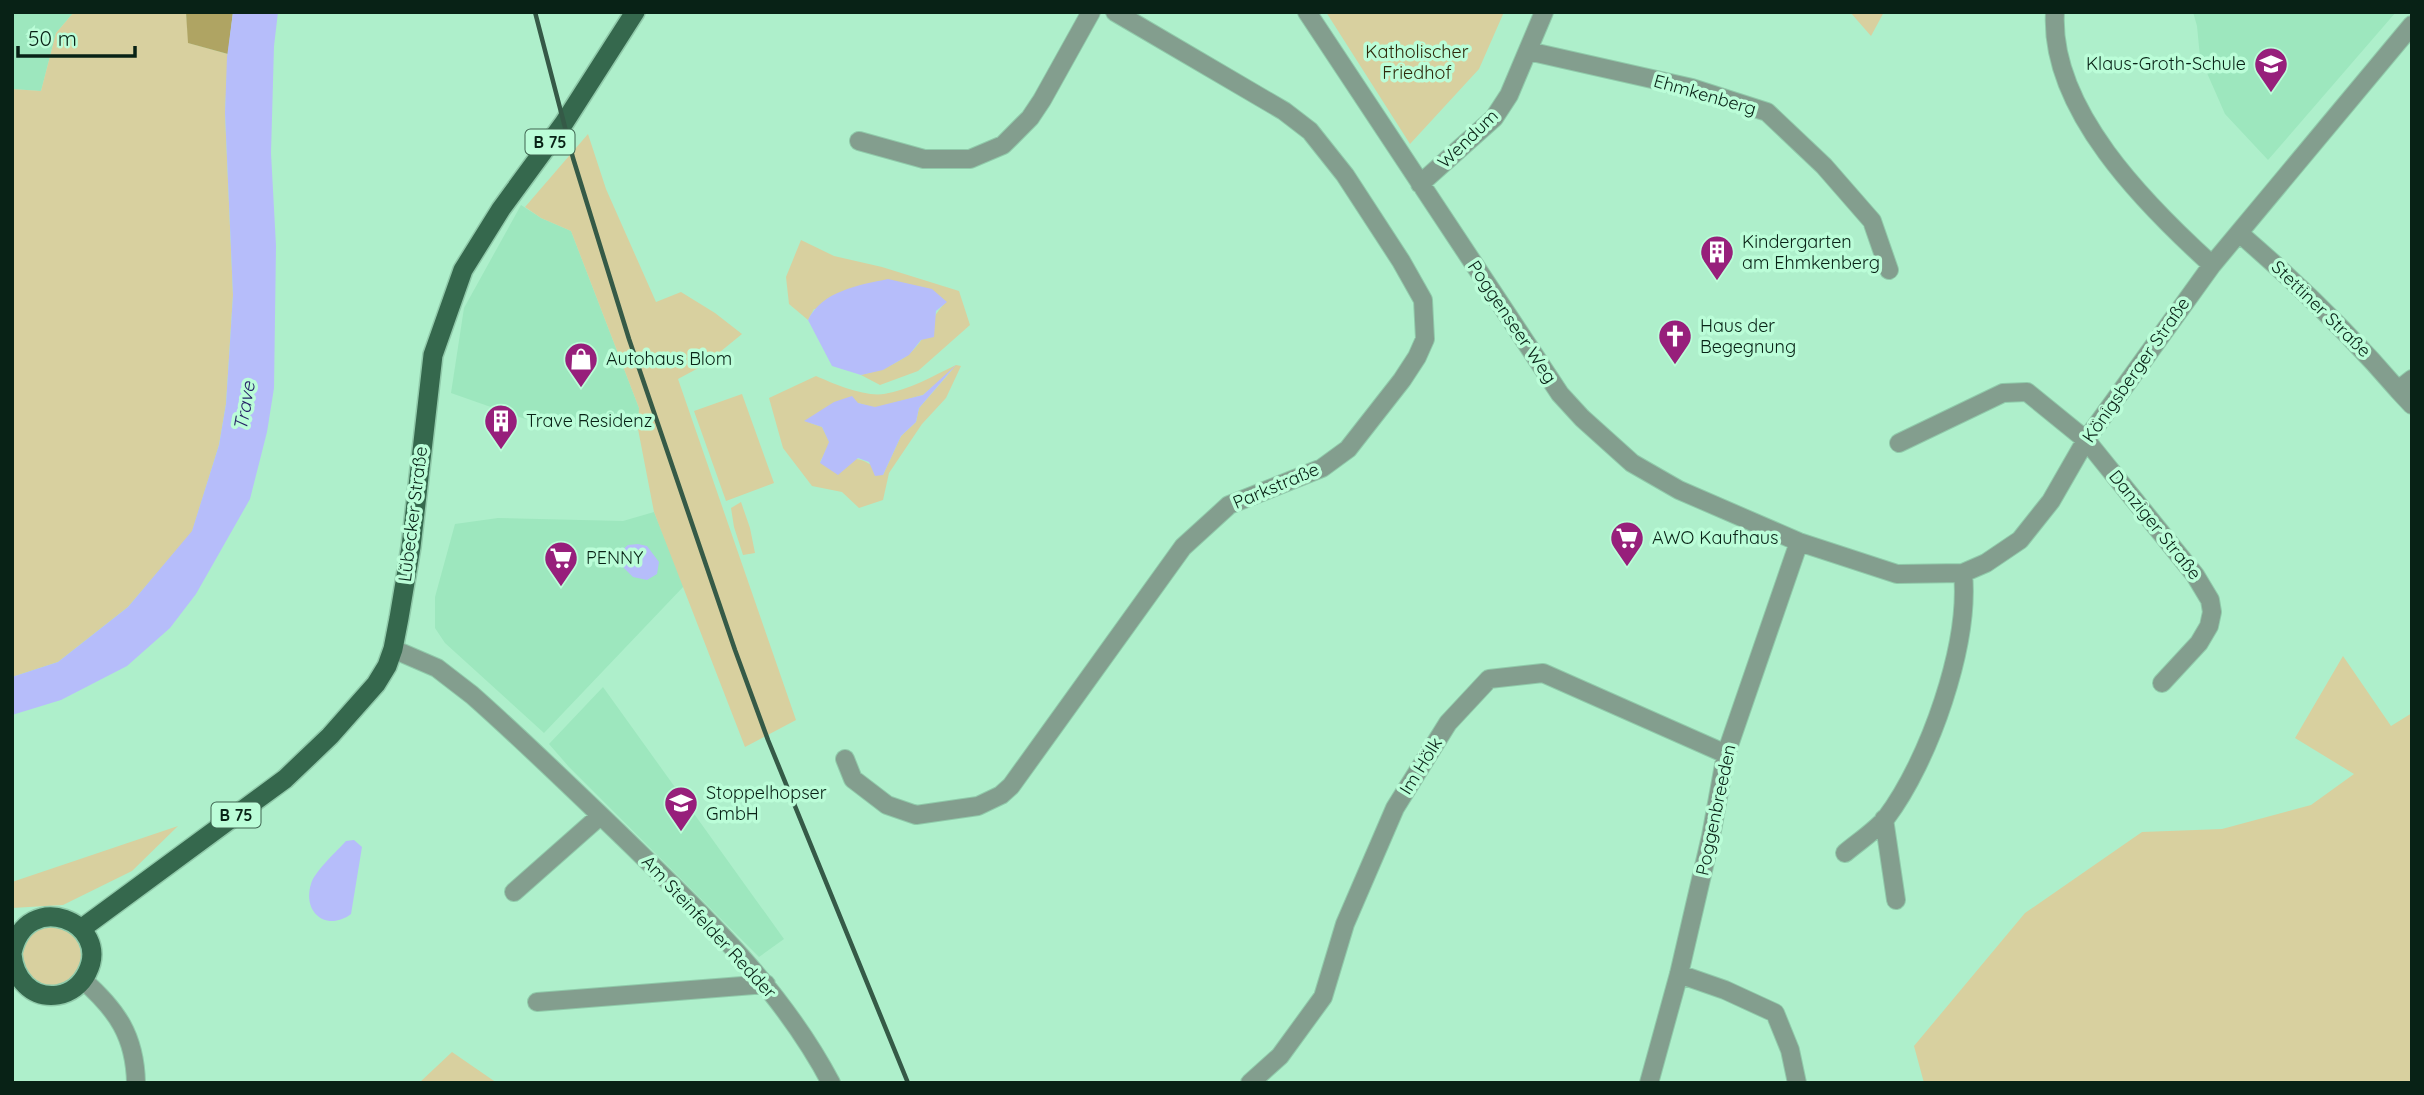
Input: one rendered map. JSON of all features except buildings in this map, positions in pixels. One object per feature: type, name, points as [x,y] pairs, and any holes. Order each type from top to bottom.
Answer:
[{"type":"main road","name":"Lübecker Straße","points":[[81,929],[285,779],[330,736],[376,684],[387,666],[393,649],[411,548],[433,355],[463,270],[501,209],[564,123],[635,12]]},
{"type":"main road","points":[[42,917],[60,917],[81,929],[89,941],[91,954],[88,971],[83,980],[68,992],[49,995],[33,991],[15,977],[12,953],[14,943],[23,929],[42,917]]},
{"type":"street","points":[[859,141],[924,159],[970,159],[1003,145],[1030,118],[1042,100],[1091,12]]},
{"type":"street","name":"Parkstraße","points":[[845,759],[853,779],[887,804],[916,815],[978,806],[1001,795],[1011,786],[1183,547],[1229,505],[1322,468],[1348,449],[1402,380],[1418,357],[1425,339],[1423,300],[1345,175],[1310,131],[1277,107],[1115,12]]},
{"type":"street","name":"Poggenseer Weg","points":[[1307,12],[1560,394],[1606,441],[1632,463],[1664,483],[1799,542]]},
{"type":"street","name":"Wendum","points":[[1420,184],[1493,118],[1509,95],[1544,12]]},
{"type":"street","points":[[2055,12],[2053,32],[2075,104],[2105,150],[2161,216],[2212,265]]},
{"type":"street","name":"Königsberger Straße","points":[[1799,542],[1897,574],[1963,573],[2020,540],[2050,501],[2085,440],[2212,265],[2412,26]]},
{"type":"street","name":"Ehmkenberg","points":[[1528,51],[1692,88],[1767,112],[1824,166],[1872,221],[1889,270]]},
{"type":"street","name":"Stettiner Straße","points":[[2239,233],[2362,348],[2405,384],[2412,405]]},
{"type":"street","points":[[1899,443],[2003,393],[2027,392],[2085,440]]},
{"type":"street","name":"Danziger Straße","points":[[2085,440],[2196,575],[2210,600],[2212,612],[2209,625],[2199,643],[2162,682]]},
{"type":"street","name":"Poggenbreeden","points":[[1649,1083],[1679,974],[1711,836],[1726,754],[1799,542]]},
{"type":"street","points":[[1844,853],[1884,819],[1910,779],[1934,728],[1958,648],[1965,596],[1963,573]]},
{"type":"street","name":"Am Steinfelder Redder","points":[[393,649],[437,668],[472,695],[678,891],[766,984],[796,1024],[831,1083]]},
{"type":"street","name":"Im Hölk","points":[[1250,1083],[1280,1056],[1323,997],[1345,924],[1395,808],[1448,723],[1489,679],[1543,673],[1726,754]]},
{"type":"street","points":[[514,892],[600,816]]},
{"type":"street","points":[[1884,819],[1896,900]]},
{"type":"street","points":[[1679,974],[1725,990],[1774,1013],[1790,1051],[1797,1083]]},
{"type":"street","points":[[83,980],[107,1004],[124,1028],[133,1052],[136,1083]]},
{"type":"street","points":[[537,1002],[766,984]]},
{"type":"shaded area","points":[[12,12],[74,12],[56,33],[41,91],[12,89]]},
{"type":"shaded area","points":[[186,12],[233,12],[228,54],[188,43]]},
{"type":"shaded area","name":"Klaus-Groth-Schule","points":[[2193,12],[2396,12],[2268,160],[2225,114],[2200,57]]},
{"type":"shaded area","points":[[521,205],[541,218],[571,231],[639,408],[638,429],[531,421],[451,393],[464,308]]},
{"type":"shaded area","points":[[654,512],[684,586],[544,733],[445,643],[435,628],[435,597],[455,524],[498,518],[623,521]]},
{"type":"shaded area","points":[[603,687],[784,939],[759,957],[549,744]]},
{"type":"green space","points":[[74,12],[186,12],[189,43],[228,54],[225,113],[233,295],[226,404],[219,445],[192,532],[128,607],[58,662],[12,677],[12,89],[41,91],[56,33]]},
{"type":"green space","name":"Katholischer Friedhof","points":[[1326,12],[1504,12],[1479,69],[1410,144]]},
{"type":"green space","points":[[1850,12],[1884,12],[1871,36]]},
{"type":"green space","points":[[588,134],[606,189],[656,302],[681,292],[742,334],[704,365],[678,379],[796,720],[745,747],[654,512],[638,429],[639,408],[571,231],[541,218],[525,207]]},
{"type":"green space","points":[[801,240],[834,256],[882,267],[959,291],[970,325],[918,371],[880,385],[861,375],[887,367],[910,353],[946,302],[814,309],[808,320],[789,304],[786,277]]},
{"type":"green space","points":[[956,365],[961,366],[946,398],[922,424],[889,473],[883,500],[859,508],[842,492],[812,486],[783,448],[769,398],[816,376],[859,392],[884,394],[912,386]],"holes":[[[953,369],[919,408],[916,422],[901,436],[883,475],[861,460],[820,462],[830,443],[822,427],[805,421],[858,403],[875,408],[923,395]]]},
{"type":"green space","points":[[742,394],[774,483],[726,501],[694,411]]},
{"type":"green space","points":[[741,502],[755,553],[743,555],[731,508]]},
{"type":"green space","points":[[2343,656],[2391,726],[2412,713],[2412,1083],[1924,1083],[1914,1046],[2025,913],[2142,832],[2222,829],[2311,805],[2354,774],[2295,738]]},
{"type":"green space","points":[[178,826],[132,871],[63,905],[12,908],[12,882]]},
{"type":"green space","points":[[45,926],[57,926],[76,939],[81,956],[79,968],[68,981],[57,986],[45,986],[26,973],[21,962],[21,950],[34,931]]},
{"type":"green space","points":[[452,1052],[497,1083],[419,1083]]},
{"type":"water","name":"Trave","points":[[233,12],[278,12],[274,46],[271,153],[276,246],[274,388],[267,432],[250,499],[196,594],[170,628],[127,666],[61,700],[12,715],[12,677],[58,662],[128,607],[192,531],[219,445],[226,404],[233,295],[225,113],[227,57]]},
{"type":"water","points":[[888,279],[932,289],[947,302],[936,311],[934,337],[921,340],[909,355],[883,370],[861,375],[832,366],[808,320],[814,310],[822,302],[842,291]]},
{"type":"water","points":[[956,365],[919,408],[916,422],[901,436],[883,475],[875,476],[869,462],[858,458],[838,475],[820,463],[829,442],[822,427],[804,421],[834,402],[852,396],[858,403],[875,407],[923,395]]},
{"type":"water","points":[[628,545],[647,546],[659,562],[657,574],[647,580],[633,577],[620,564],[621,551]]},
{"type":"water","points":[[354,840],[362,847],[351,914],[342,919],[325,920],[313,911],[309,894],[311,884],[321,868],[346,841]]},
{"type":"railway","points":[[535,12],[573,158],[629,339],[735,650],[768,740],[908,1083]]},
{"type":"place","name":"Klaus-Groth-Schule","points":[[2271,94]]},
{"type":"place","name":"Kindergarten am Ehmkenberg","points":[[1717,282]]},
{"type":"place","name":"Haus der Begegnung","points":[[1675,366]]},
{"type":"place","name":"Autohaus Blom","points":[[581,389]]},
{"type":"place","name":"Trave Residenz","points":[[501,451]]},
{"type":"place","name":"AWO Kaufhaus","points":[[1627,568]]},
{"type":"place","name":"PENNY","points":[[561,588]]},
{"type":"place","name":"Stoppelhopser GmbH","points":[[681,833]]}]
